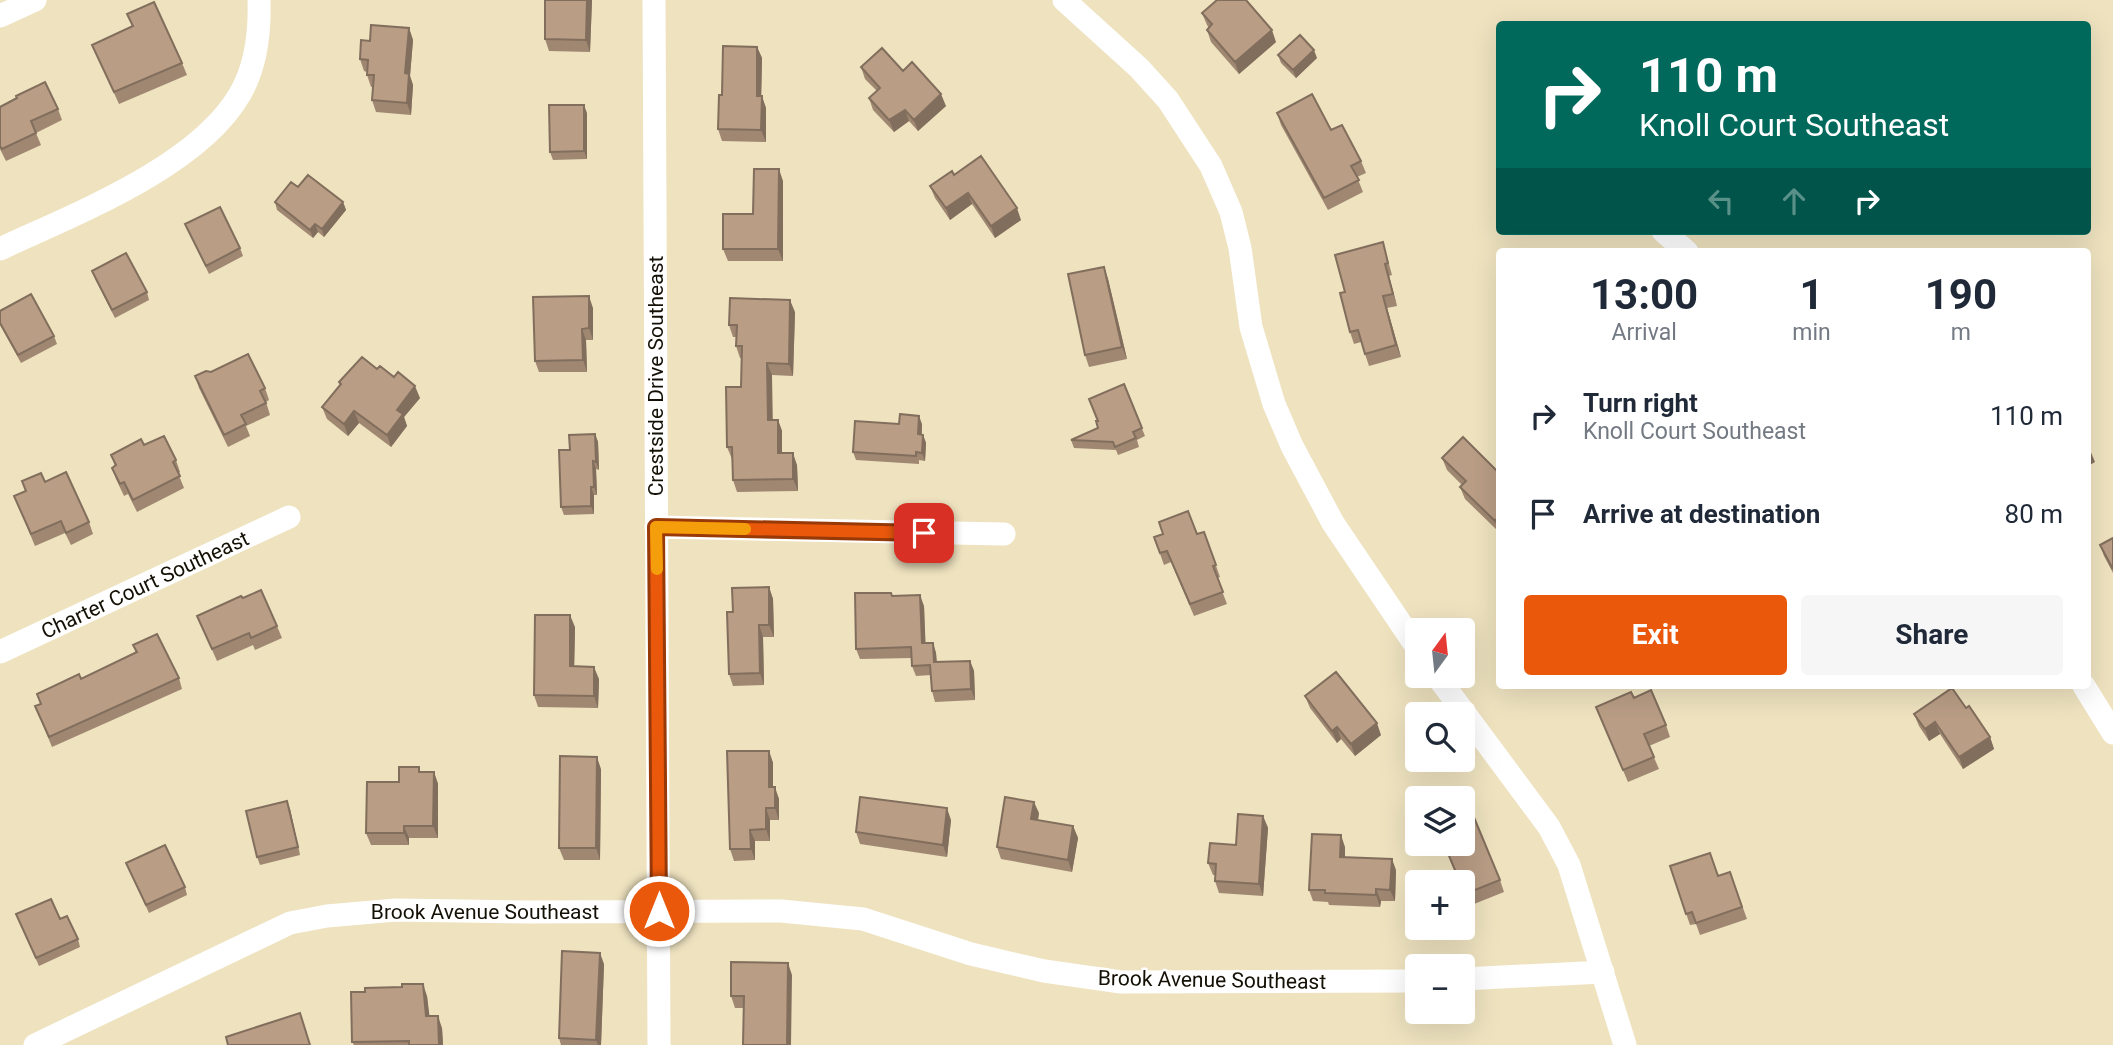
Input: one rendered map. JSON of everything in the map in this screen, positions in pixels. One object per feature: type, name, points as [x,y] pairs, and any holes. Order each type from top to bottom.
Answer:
[{"type":"street","points":[[0,16],[35,0]]},
{"type":"street","points":[[0,249],[134,186],[193,145],[223,119],[241,92],[254,60],[260,30],[260,0]]},
{"type":"street","name":"Crestside Drive Southeast","points":[[654,0],[659,1045]]},
{"type":"street","points":[[1064,0],[1139,68],[1168,100],[1211,166],[1230,212],[1240,248],[1251,327],[1274,404],[1333,523],[1405,630]]},
{"type":"street","points":[[1668,235],[1682,248]]},
{"type":"street","name":"Charter Court Southeast","points":[[0,652],[289,517]]},
{"type":"street","points":[[656,527],[1004,534]]},
{"type":"street","points":[[1446,688],[1549,827],[1569,865],[1625,1045]]},
{"type":"street","points":[[2086,689],[2113,733]]},
{"type":"street","name":"Brook Avenue Southeast","points":[[35,1045],[290,923],[396,910],[781,911],[863,919],[971,954],[1044,971],[1121,982],[1405,981]]},
{"type":"street","points":[[1475,978],[1603,972]]},
{"type":"building","points":[[545,0],[587,0],[586,40],[545,39]]},
{"type":"building","points":[[1217,0],[1246,0],[1272,30],[1235,62],[1207,30],[1212,24],[1202,13]]},
{"type":"building","points":[[154,2],[182,63],[114,92],[92,45],[133,26],[127,14]]},
{"type":"building","points":[[371,25],[409,28],[405,73],[409,74],[407,103],[372,100],[374,75],[367,75],[368,60],[360,59],[361,40],[370,41]]},
{"type":"building","points":[[1300,35],[1314,50],[1293,70],[1278,55]]},
{"type":"building","points":[[723,46],[757,47],[757,96],[762,96],[761,130],[718,129]]},
{"type":"building","points":[[882,48],[903,71],[912,62],[941,94],[914,120],[905,110],[889,120],[869,98],[880,88],[861,67]]},
{"type":"building","points":[[45,82],[58,109],[31,121],[36,133],[2,149],[0,107]]},
{"type":"building","points":[[1312,94],[1331,130],[1342,125],[1361,161],[1351,166],[1359,180],[1324,198],[1277,113]]},
{"type":"building","points":[[549,105],[584,105],[584,151],[550,152]]},
{"type":"building","points":[[981,156],[1017,208],[991,226],[968,193],[946,208],[930,186],[952,171],[954,175]]},
{"type":"building","points":[[754,169],[779,169],[778,249],[723,249],[723,214],[753,214]]},
{"type":"building","points":[[308,175],[343,202],[322,229],[315,224],[310,230],[275,202],[291,182],[298,187]]},
{"type":"building","points":[[220,207],[240,248],[206,266],[185,224]]},
{"type":"building","points":[[1383,242],[1388,263],[1385,264],[1393,294],[1383,296],[1396,345],[1365,354],[1358,330],[1350,332],[1340,293],[1345,292],[1335,255]]},
{"type":"building","points":[[126,253],[147,292],[112,310],[92,271]]},
{"type":"building","points":[[1104,267],[1122,347],[1085,355],[1068,274]]},
{"type":"building","points":[[31,294],[54,336],[18,355],[0,323],[0,311]]},
{"type":"building","points":[[589,296],[589,328],[582,329],[583,360],[535,361],[533,297]]},
{"type":"building","points":[[730,298],[790,300],[789,364],[767,363],[768,420],[778,420],[778,453],[793,453],[793,479],[733,480],[732,447],[727,447],[726,387],[741,387],[742,346],[736,346],[737,325],[729,325]]},
{"type":"building","points":[[248,354],[265,388],[260,391],[266,403],[241,415],[246,424],[224,435],[195,376],[206,371],[211,372]]},
{"type":"building","points":[[362,357],[377,369],[380,366],[394,377],[398,372],[415,386],[397,410],[403,414],[387,435],[354,411],[344,424],[322,407],[341,384],[339,382]]},
{"type":"building","points":[[1124,384],[1142,428],[1133,432],[1136,438],[1115,447],[1113,442],[1071,440],[1098,428],[1089,399]]},
{"type":"building","points":[[900,414],[919,416],[918,434],[923,435],[922,453],[916,452],[916,456],[853,452],[855,421],[899,424]]},
{"type":"building","points":[[595,434],[596,462],[593,461],[594,487],[591,487],[591,506],[561,507],[559,450],[570,450],[569,435]]},
{"type":"building","points":[[164,436],[176,460],[173,462],[180,476],[133,500],[124,482],[120,484],[112,468],[116,465],[111,455],[141,439],[144,445]]},
{"type":"building","points":[[1463,437],[1496,470],[1495,521],[1460,487],[1466,481],[1442,458]]},
{"type":"building","points":[[66,472],[89,522],[66,533],[61,521],[31,534],[14,496],[26,491],[22,481],[41,473],[45,482]]},
{"type":"building","points":[[1188,511],[1197,534],[1204,532],[1223,592],[1190,604],[1167,551],[1160,553],[1154,537],[1163,534],[1159,522]]},
{"type":"building","points":[[2113,538],[2113,569],[2100,545]]},
{"type":"building","points":[[769,587],[769,625],[759,625],[760,673],[729,674],[727,612],[733,612],[732,588]]},
{"type":"building","points":[[261,590],[277,626],[251,638],[249,633],[212,649],[197,616]]},
{"type":"building","points":[[855,593],[920,595],[922,643],[933,643],[934,662],[970,661],[971,689],[932,691],[930,665],[912,666],[911,647],[856,649]]},
{"type":"building","points":[[535,615],[570,615],[570,666],[594,667],[594,696],[534,695]]},
{"type":"building","points":[[157,634],[179,678],[49,737],[35,706],[41,704],[37,694],[79,674],[81,679],[137,652],[133,645]]},
{"type":"building","points":[[1336,672],[1377,723],[1351,744],[1337,727],[1332,731],[1305,696]]},
{"type":"building","points":[[1953,689],[1966,708],[1969,706],[1990,737],[1959,757],[1935,722],[1925,729],[1914,714]]},
{"type":"building","points":[[1651,690],[1666,725],[1644,734],[1654,757],[1623,770],[1596,707],[1631,692],[1634,698]]},
{"type":"building","points":[[727,751],[769,751],[769,787],[775,787],[775,808],[766,808],[766,829],[750,830],[751,849],[730,849]]},
{"type":"building","points":[[560,756],[597,757],[596,848],[559,848]]},
{"type":"building","points":[[399,767],[419,767],[419,772],[434,772],[433,826],[404,826],[404,833],[366,833],[367,782],[399,782]]},
{"type":"building","points":[[860,797],[947,808],[943,845],[856,832]]},
{"type":"building","points":[[1005,797],[1034,802],[1031,819],[1073,826],[1068,860],[997,847]]},
{"type":"building","points":[[287,801],[298,847],[257,857],[246,811]]},
{"type":"building","points":[[1238,814],[1263,816],[1259,884],[1215,881],[1216,864],[1208,863],[1210,843],[1236,845]]},
{"type":"building","points":[[1475,820],[1500,880],[1475,890],[1475,870],[1455,870],[1449,856],[1475,856]]},
{"type":"building","points":[[1312,834],[1341,835],[1340,857],[1392,859],[1390,890],[1376,889],[1376,895],[1309,890]]},
{"type":"building","points":[[165,845],[185,887],[146,905],[126,863]]},
{"type":"building","points":[[1710,853],[1718,876],[1730,872],[1742,907],[1696,923],[1692,912],[1686,914],[1670,866]]},
{"type":"building","points":[[51,899],[60,919],[67,916],[78,939],[36,958],[16,914]]},
{"type":"building","points":[[562,951],[600,953],[596,1040],[559,1038]]},
{"type":"building","points":[[731,962],[788,963],[787,1045],[743,1045],[744,996],[731,996]]},
{"type":"building","points":[[402,984],[423,984],[426,1016],[438,1016],[439,1045],[409,1045],[409,1041],[352,1042],[351,992],[365,992],[365,988],[402,987]]},
{"type":"building","points":[[300,1013],[310,1045],[228,1045],[226,1037]]},
{"type":"slow traffic","points":[[657,569],[656,527],[745,529]]},
{"type":"route","points":[[659,911],[656,527],[924,533]]}]
